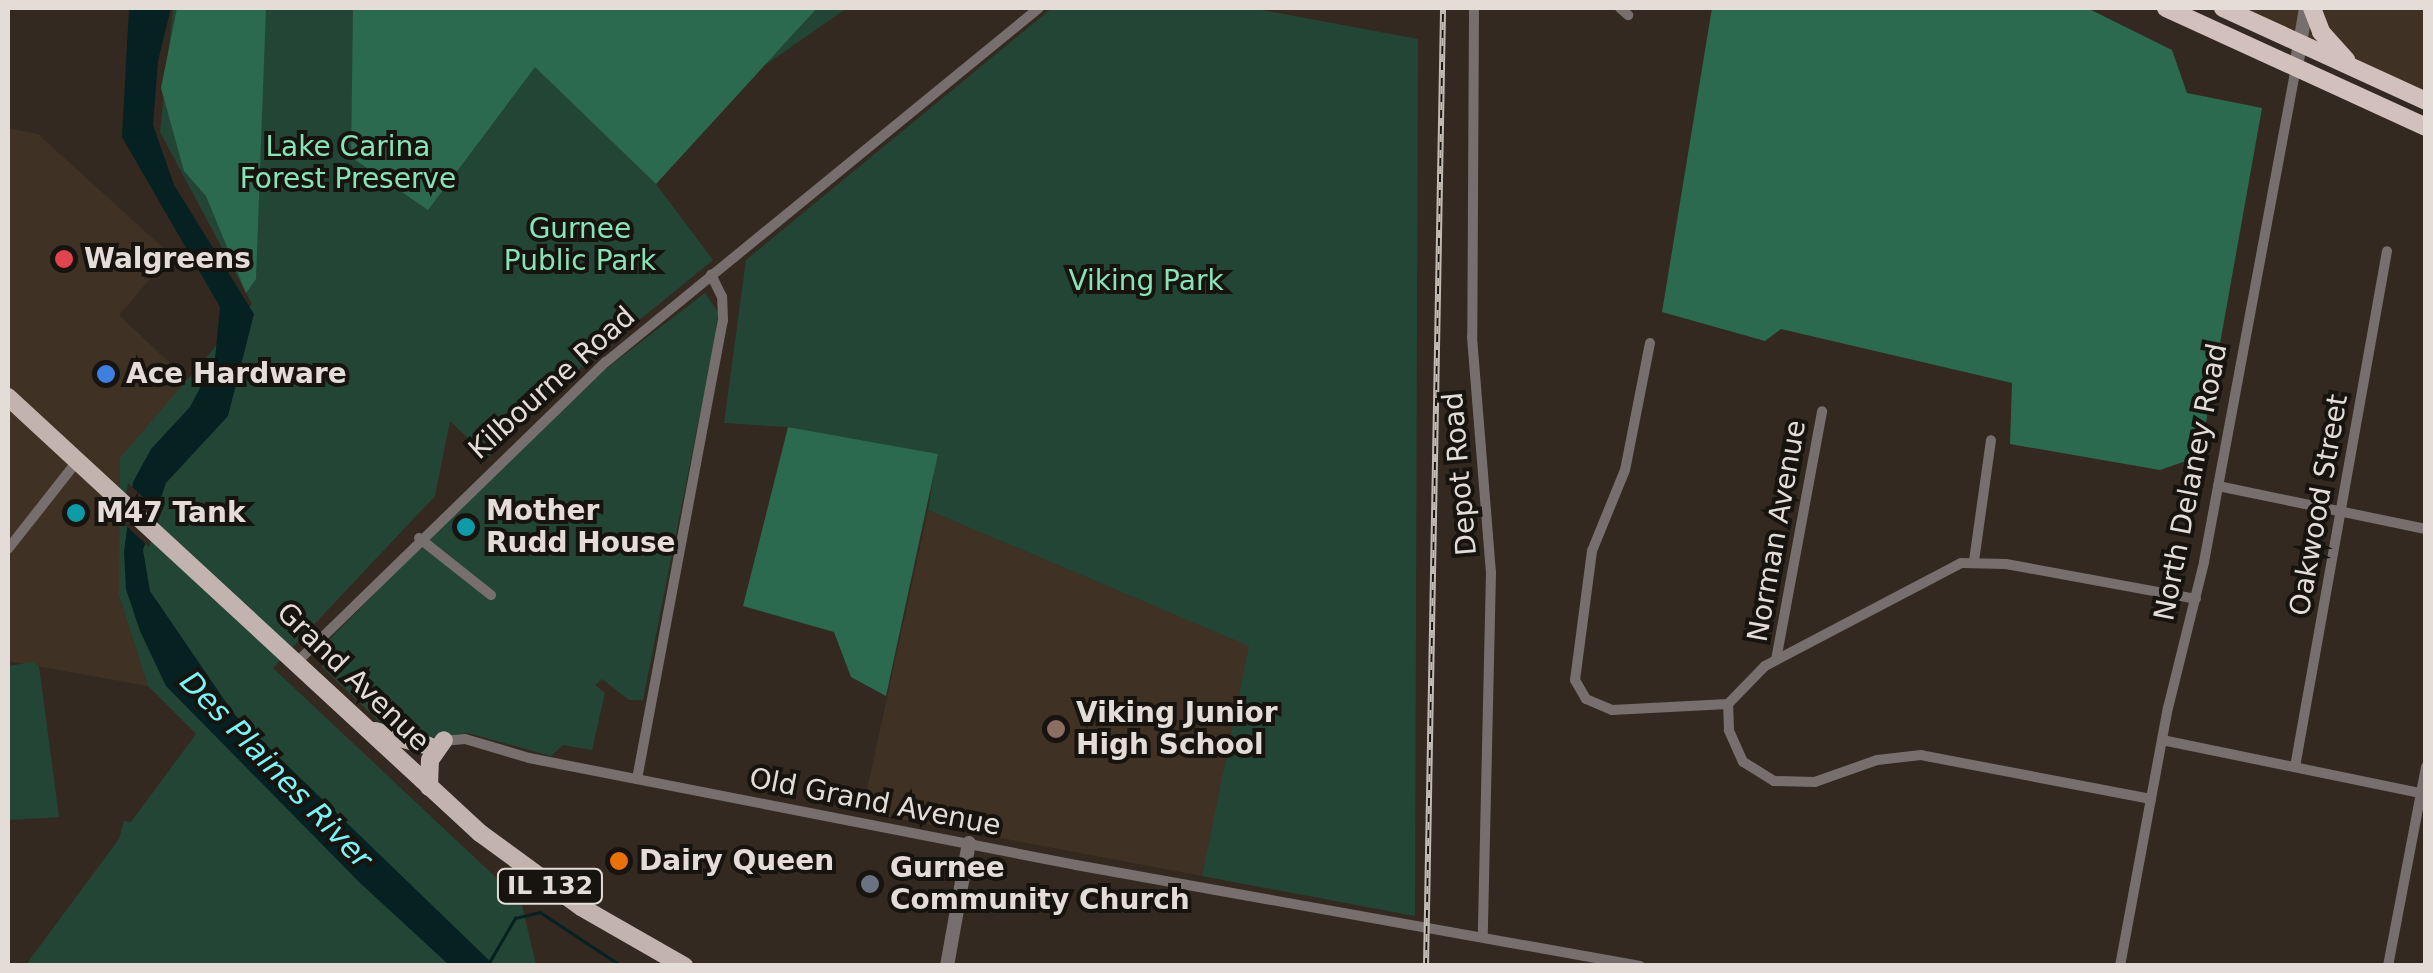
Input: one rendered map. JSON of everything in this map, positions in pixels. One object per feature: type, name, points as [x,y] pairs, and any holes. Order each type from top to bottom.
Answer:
[{"type":"highway","points":[[2166,8],[2426,126]]},
{"type":"highway","points":[[2223,8],[2426,101]]},
{"type":"highway","points":[[2309,8],[2321,32],[2353,68]]},
{"type":"main road","name":"Grand Avenue","points":[[8,397],[298,660],[429,787],[551,887],[684,966]]},
{"type":"main road","points":[[370,730],[437,743],[430,760],[429,787]]},
{"type":"street","name":"Kilbourne Road","points":[[298,660],[536,423],[711,274],[1039,8]]},
{"type":"street","name":"Depot Road","points":[[1474,8],[1472,337],[1491,572],[1483,936]]},
{"type":"street","name":"North Delaney Road","points":[[2120,966],[2162,740],[2196,599],[2309,8]]},
{"type":"street","name":"Oakwood Street","points":[[2296,767],[2387,251]]},
{"type":"street","points":[[637,779],[723,321],[722,297],[711,274]]},
{"type":"street","points":[[1650,343],[1636,430],[1592,552],[1577,632],[1575,680],[1586,699],[1612,710],[1728,704]]},
{"type":"street","name":"Norman Avenue","points":[[1776,660],[1822,411]]},
{"type":"street","points":[[1974,561],[1991,440]]},
{"type":"street","points":[[8,550],[85,467]]},
{"type":"street","points":[[2218,486],[2426,529]]},
{"type":"street","points":[[419,538],[492,596]]},
{"type":"street","points":[[2151,798],[1922,755],[1877,760],[1816,782],[1774,781],[1743,762],[1729,730],[1728,704],[1741,685],[1776,660],[1924,579],[1974,561],[2196,599]]},
{"type":"street","name":"Old Grand Avenue","points":[[437,743],[465,739],[637,779],[968,843],[1640,966]]},
{"type":"street","points":[[2162,740],[2420,793]]},
{"type":"street","points":[[404,762],[437,743]]},
{"type":"street","points":[[2388,966],[2420,823],[2420,793],[2426,766]]},
{"type":"street","points":[[947,966],[968,843]]},
{"type":"shaded area","points":[[2223,8],[2425,8],[2425,101]]},
{"type":"shaded area","points":[[8,128],[38,134],[171,255],[119,315],[191,383],[119,596],[148,686],[8,661]]},
{"type":"shaded area","name":"Viking Junior High School","points":[[928,510],[1250,646],[1202,876],[862,812]]},
{"type":"green space","name":"Lake Carina Forest Preserve","points":[[173,8],[847,8],[635,156],[527,54],[520,85],[535,66],[656,184],[713,260],[567,379],[488,457],[450,421],[435,496],[273,668],[521,901],[536,965],[25,966],[119,839],[124,821],[131,822],[196,734],[148,686],[119,596],[120,458],[252,304],[160,132]]},
{"type":"green space","points":[[177,8],[266,8],[256,279],[246,293],[206,196],[184,171],[161,88]]},
{"type":"green space","points":[[353,8],[817,8],[656,184],[535,67],[428,210],[351,157]]},
{"type":"green space","name":"Viking Park","points":[[1052,8],[1251,8],[1418,39],[1415,916],[1202,876],[1249,646],[928,510],[937,454],[788,427],[724,423],[746,260]]},
{"type":"green space","points":[[1712,8],[2087,8],[2172,50],[2187,93],[2262,108],[2200,456],[2160,470],[2010,444],[2012,383],[1781,329],[1765,341],[1662,312]]},
{"type":"green space","points":[[705,293],[718,312],[714,343],[643,700],[629,700],[602,679],[595,685],[605,693],[592,750],[563,745],[551,756],[468,733],[429,738],[388,730],[322,667],[323,646],[520,447],[603,371]]},
{"type":"green space","points":[[788,427],[938,454],[886,696],[851,677],[834,632],[743,606]]},
{"type":"green space","points":[[33,662],[39,666],[59,817],[8,820],[8,666]]},
{"type":"water","name":"Des Plaines River","points":[[129,8],[171,8],[158,61],[153,125],[174,185],[254,314],[228,416],[166,483],[143,550],[150,591],[234,714],[494,965],[449,965],[359,882],[166,686],[140,631],[126,589],[124,552],[133,482],[151,449],[190,407],[215,359],[220,307],[122,137]]},
{"type":"pier","points":[[128,483],[161,513],[149,547],[122,522]]},
{"type":"waterway","points":[[487,966],[515,918],[540,912],[622,966]]},
{"type":"railway","points":[[1426,966],[1443,8]]},
{"type":"place","name":"Walgreens","points":[[64,259]]},
{"type":"place","name":"Ace Hardware","points":[[106,374]]},
{"type":"place","name":"M47 Tank","points":[[76,513]]},
{"type":"place","name":"Mother Rudd House","points":[[466,527]]},
{"type":"place","name":"Viking Junior High School","points":[[1056,729]]},
{"type":"place","name":"Dairy Queen","points":[[619,861]]},
{"type":"place","name":"Gurnee Community Church","points":[[870,884]]},
{"type":"park label","name":"Gurnee Public Park","points":[[580,245]]}]
